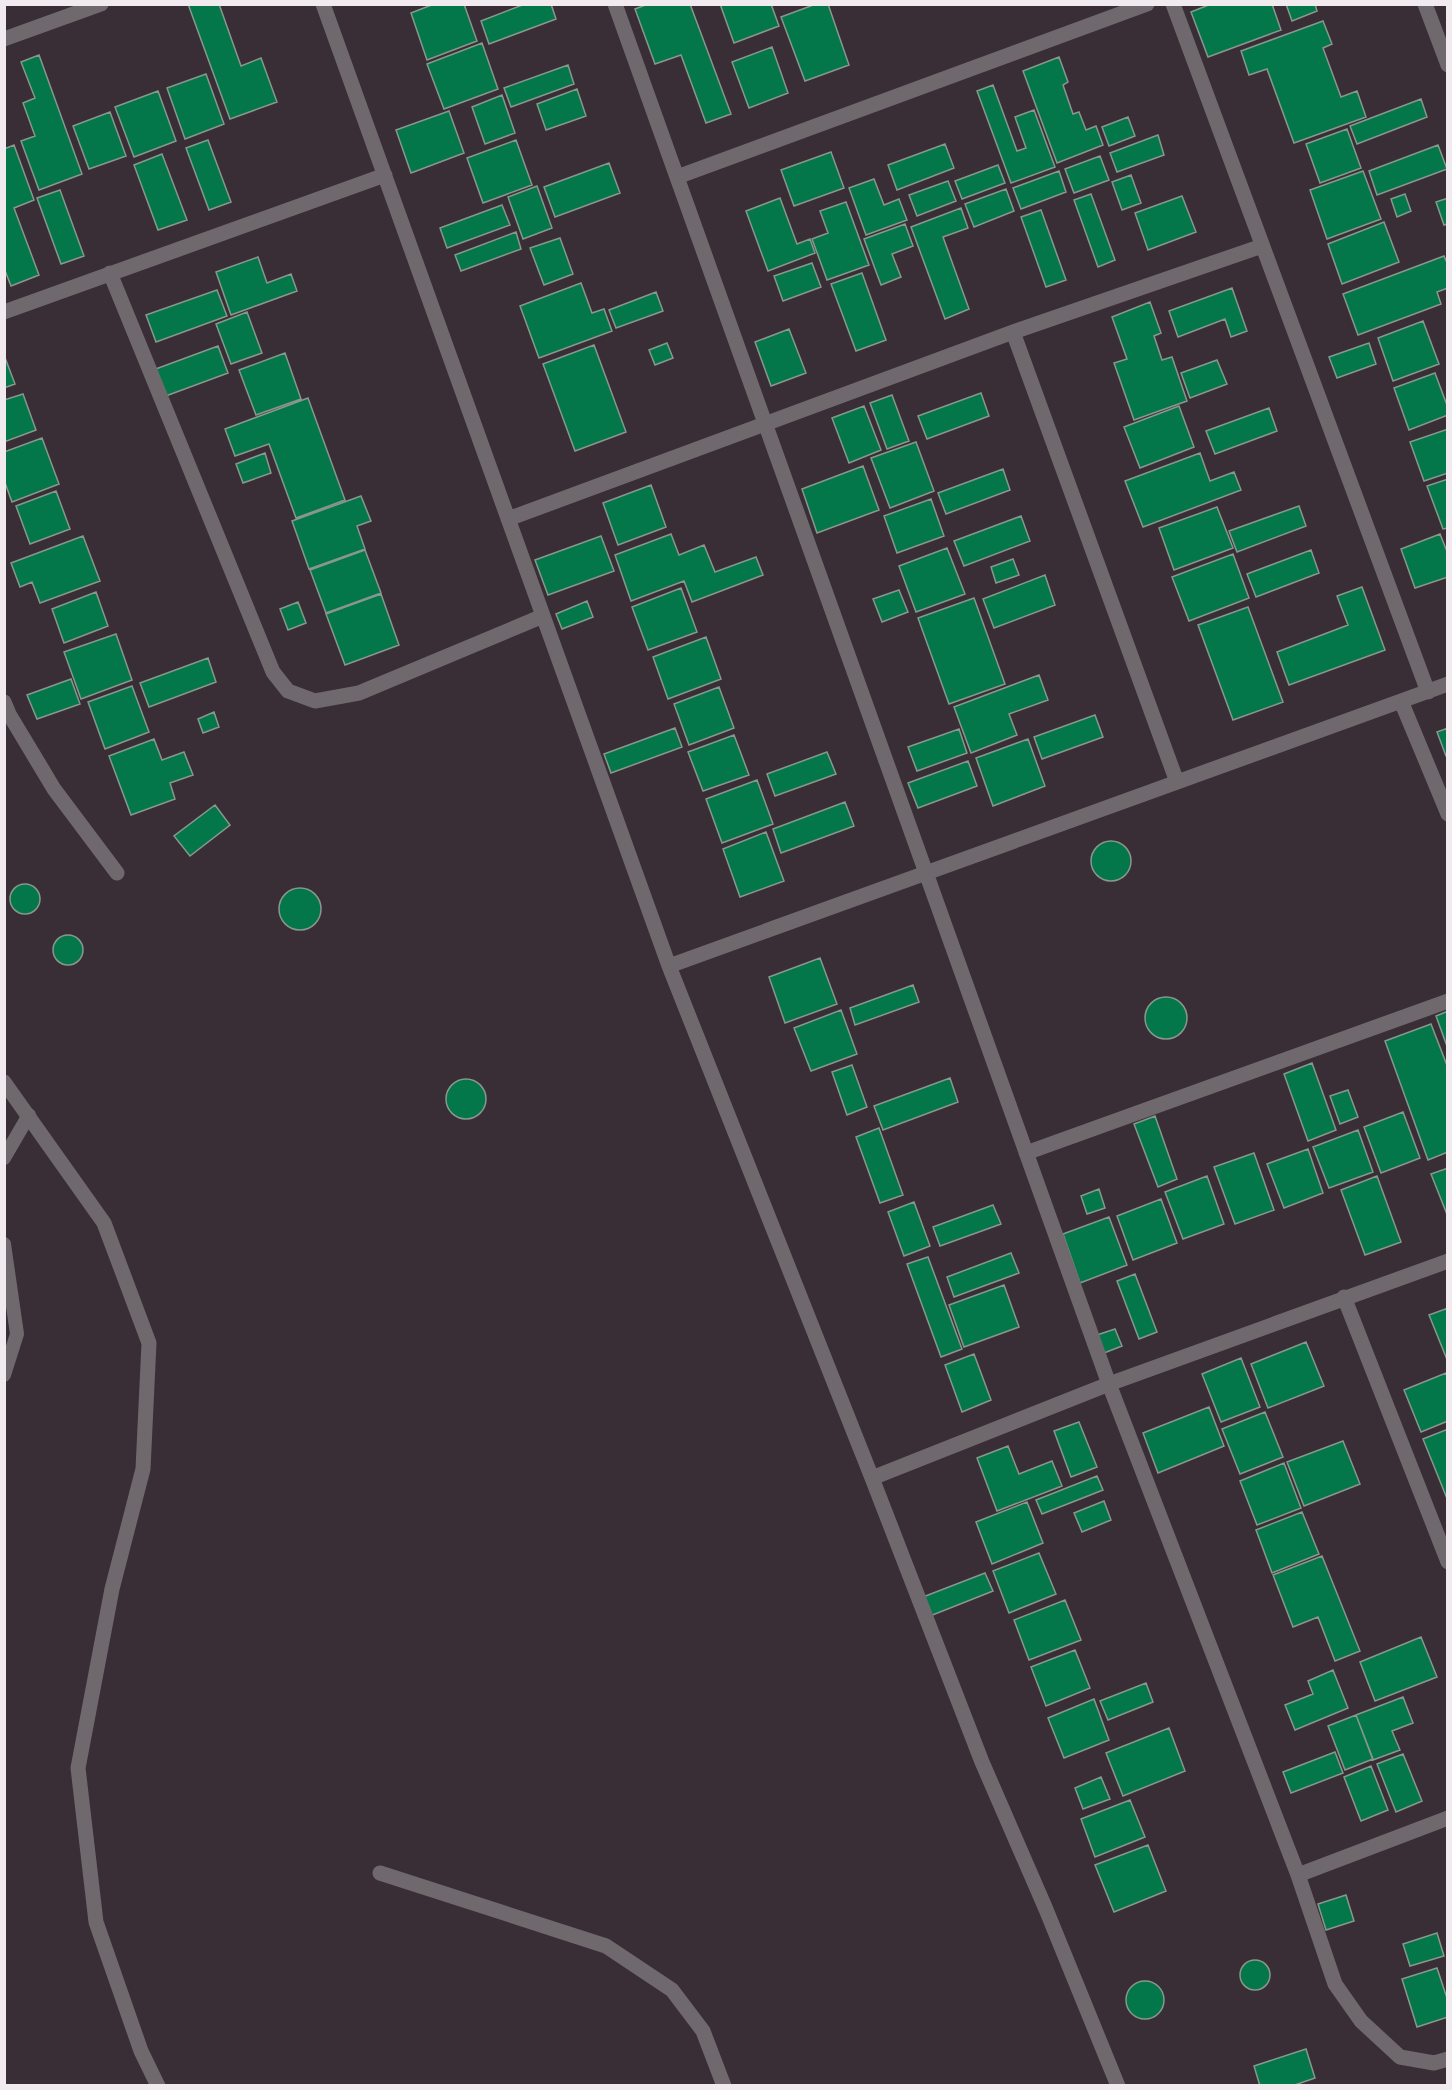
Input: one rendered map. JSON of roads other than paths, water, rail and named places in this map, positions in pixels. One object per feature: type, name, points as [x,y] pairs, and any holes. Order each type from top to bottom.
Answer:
[{"type":"street","points":[[4,39],[101,4]]},
{"type":"street","points":[[323,4],[669,966],[982,1762],[1118,2085]]},
{"type":"street","points":[[615,4],[1109,1384],[1298,1875],[1335,1984],[1361,2021],[1400,2057],[1434,2063],[1448,2060]]},
{"type":"street","points":[[677,177],[1147,4]]},
{"type":"street","points":[[1173,4],[1428,692]]},
{"type":"street","points":[[1425,4],[1448,65]]},
{"type":"street","points":[[4,312],[384,175]]},
{"type":"street","points":[[508,519],[1013,332],[1262,246]]},
{"type":"street","points":[[110,273],[273,672],[288,691],[315,701],[359,693],[543,616]]},
{"type":"street","points":[[1013,332],[1177,782]]},
{"type":"street","points":[[669,966],[1448,684]]},
{"type":"street","points":[[1401,701],[1448,814]]},
{"type":"street","points":[[4,702],[54,789],[117,873]]},
{"type":"street","points":[[1026,1152],[1448,1001]]},
{"type":"street","points":[[4,1082],[104,1223],[149,1343],[143,1469],[112,1589],[78,1768],[96,1922],[141,2052],[159,2085]]},
{"type":"street","points":[[872,1478],[1109,1384],[1448,1261]]},
{"type":"street","points":[[1344,1297],[1443,1537],[1448,1562]]},
{"type":"street","points":[[1298,1875],[1448,1818]]},
{"type":"street","points":[[380,1874],[606,1946],[672,1990],[703,2031],[724,2085]]},
{"type":"lane","points":[[4,1158],[29,1115]]},
{"type":"lane","points":[[4,1244],[17,1334],[4,1375]]}]
